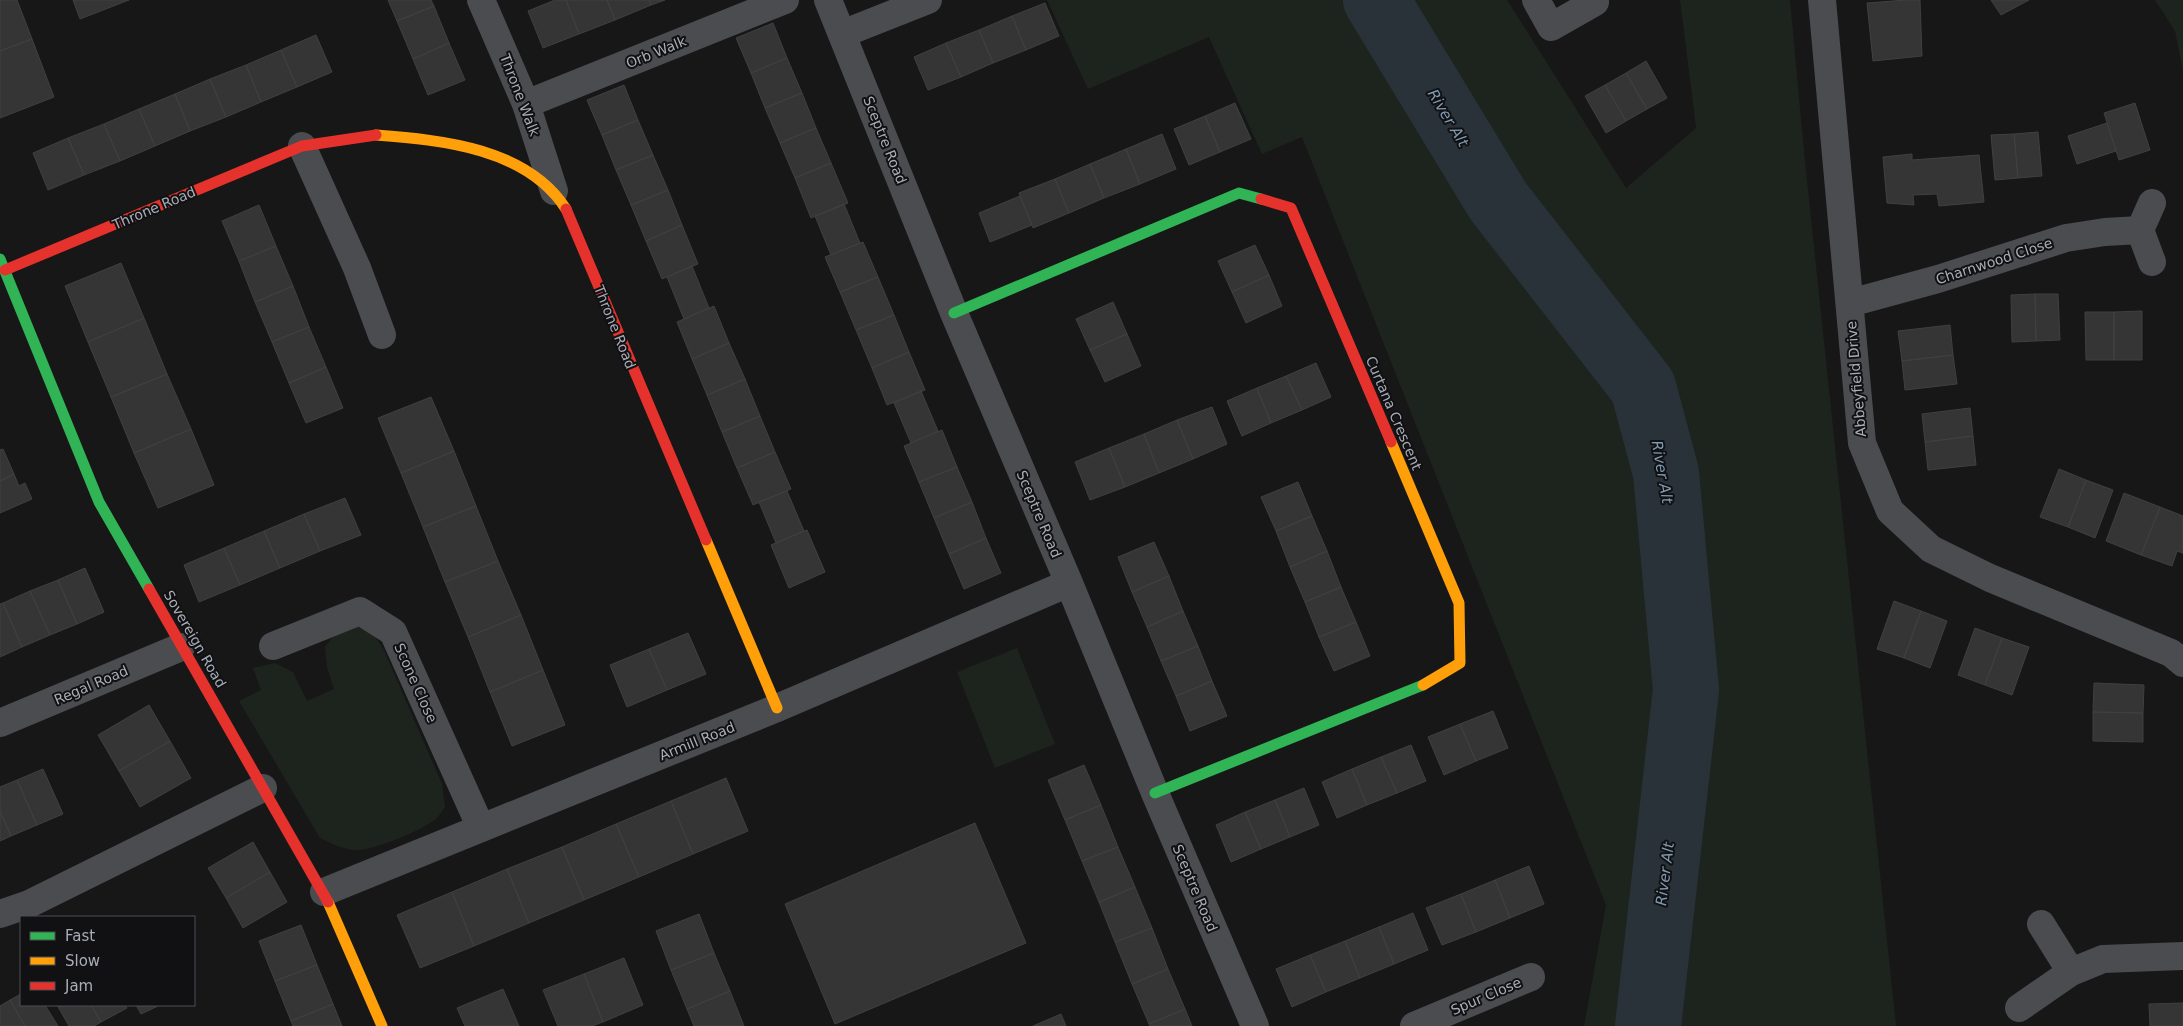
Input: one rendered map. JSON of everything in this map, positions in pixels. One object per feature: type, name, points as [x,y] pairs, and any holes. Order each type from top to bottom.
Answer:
[{"type":"street","name":"Throne Walk","points":[[481,0],[526,104],[554,191]]},
{"type":"street","name":"Orb Walk","points":[[526,104],[785,0]]},
{"type":"street","name":"Sceptre Road","points":[[828,0],[954,313],[1069,583],[1155,793],[1255,1026]]},
{"type":"street","points":[[842,34],[928,0]]},
{"type":"street","points":[[1536,0],[1551,27],[1595,2]]},
{"type":"street","name":"Abbeyfield Drive","points":[[1822,0],[1862,443],[1890,511],[1931,549],[1990,578],[2171,653],[2183,663]]},
{"type":"street","name":"Throne Road","points":[[5,270],[302,146],[369,134],[427,139],[504,157],[554,191],[569,215],[633,371],[707,538],[777,708]]},
{"type":"street","points":[[302,146],[357,268],[382,334]]},
{"type":"street","name":"Curtana Crescent","points":[[954,313],[1239,193],[1291,208],[1459,603],[1460,663],[1420,686],[1155,793]]},
{"type":"street","points":[[2152,203],[2140,230],[2152,262]]},
{"type":"street","name":"Charnwood Close","points":[[1850,303],[1938,279],[2066,238],[2105,232],[2140,230]]},
{"type":"street","name":"Sovereign Road","points":[[0,259],[99,502],[324,892],[382,1026]]},
{"type":"street","name":"Armill Road","points":[[324,892],[777,708],[1069,583]]},
{"type":"street","name":"Scone Close","points":[[273,646],[360,612],[392,632],[481,828]]},
{"type":"street","name":"Regal Road","points":[[0,723],[181,647]]},
{"type":"street","points":[[0,914],[32,911],[263,788]]},
{"type":"street","points":[[2041,924],[2071,972]]},
{"type":"street","points":[[2019,1008],[2071,972],[2103,959],[2183,956]]},
{"type":"street","name":"Spur Close","points":[[1414,1026],[1531,977]]},
{"type":"shaded area","points":[[1047,0],[1507,0],[1626,188],[1696,128],[1680,0],[1790,0],[1804,152],[1896,1026],[1584,1026],[1606,905],[1302,137],[1262,154],[1209,37],[1088,89]]},
{"type":"shaded area","points":[[2155,0],[2183,0],[2183,71],[2175,31]]},
{"type":"shaded area","points":[[357,626],[373,634],[383,648],[442,784],[445,807],[436,819],[420,829],[374,847],[351,850],[320,838],[239,701],[261,690],[253,668],[275,663],[293,672],[307,701],[334,689],[327,667],[325,647],[338,630]]},
{"type":"shaded area","points":[[1017,648],[1055,744],[995,768],[957,672]]},
{"type":"building","points":[[0,0],[17,0],[32,39],[0,51]]},
{"type":"building","points":[[73,0],[129,0],[80,19]]},
{"type":"building","points":[[388,0],[431,0],[434,6],[397,21]]},
{"type":"building","points":[[555,0],[566,0],[579,34],[543,48],[528,11]]},
{"type":"building","points":[[566,0],[607,0],[615,20],[579,34]]},
{"type":"building","points":[[607,0],[649,0],[651,5],[615,20]]},
{"type":"building","points":[[649,0],[665,0],[651,5]]},
{"type":"building","points":[[1920,0],[1922,56],[1873,61],[1867,3]]},
{"type":"building","points":[[1991,0],[2029,0],[2001,15]]},
{"type":"building","points":[[1045,3],[1059,36],[1026,50],[1012,16]]},
{"type":"building","points":[[434,6],[449,43],[413,59],[397,21]]},
{"type":"building","points":[[1012,16],[1026,50],[993,63],[979,30]]},
{"type":"building","points":[[773,23],[787,58],[751,73],[736,38]]},
{"type":"building","points":[[979,30],[993,63],[961,77],[946,43]]},
{"type":"building","points":[[316,35],[332,72],[297,87],[281,50]]},
{"type":"building","points":[[32,39],[54,97],[0,118],[0,51]]},
{"type":"building","points":[[449,43],[465,80],[428,95],[413,59]]},
{"type":"building","points":[[946,43],[961,77],[928,90],[914,57]]},
{"type":"building","points":[[281,50],[297,87],[261,102],[246,65]]},
{"type":"building","points":[[787,58],[802,93],[765,108],[751,73]]},
{"type":"building","points":[[1646,61],[1667,98],[1647,109],[1626,73]]},
{"type":"building","points":[[246,65],[261,102],[226,117],[210,79]]},
{"type":"building","points":[[1626,73],[1647,109],[1626,121],[1605,85]]},
{"type":"building","points":[[210,79],[226,117],[190,131],[175,94]]},
{"type":"building","points":[[624,85],[638,120],[602,135],[587,100]]},
{"type":"building","points":[[1605,85],[1626,121],[1606,133],[1585,96]]},
{"type":"building","points":[[802,93],[816,128],[780,143],[765,108]]},
{"type":"building","points":[[175,94],[190,131],[155,146],[139,109]]},
{"type":"building","points":[[1235,103],[1251,139],[1220,152],[1205,116]]},
{"type":"building","points":[[2135,103],[2150,150],[2119,160],[2104,113]]},
{"type":"building","points":[[139,109],[155,146],[120,161],[104,124]]},
{"type":"building","points":[[1205,116],[1220,152],[1189,165],[1174,129]]},
{"type":"building","points":[[638,120],[653,155],[616,170],[602,135]]},
{"type":"building","points":[[2107,123],[2116,151],[2077,164],[2068,136]]},
{"type":"building","points":[[104,124],[120,161],[84,175],[68,138]]},
{"type":"building","points":[[816,128],[831,163],[795,178],[780,143]]},
{"type":"building","points":[[2038,132],[2042,176],[2018,178],[2014,134]]},
{"type":"building","points":[[1162,134],[1176,169],[1140,184],[1126,149]]},
{"type":"building","points":[[2014,134],[2018,178],[1995,180],[1991,135]]},
{"type":"building","points":[[68,138],[84,175],[48,190],[33,153]]},
{"type":"building","points":[[1126,149],[1140,184],[1104,198],[1090,164]]},
{"type":"building","points":[[1912,154],[1912,160],[1979,155],[1984,202],[1939,206],[1937,194],[1913,195],[1914,205],[1887,203],[1883,157]]},
{"type":"building","points":[[653,155],[668,190],[631,205],[616,170]]},
{"type":"building","points":[[831,163],[848,203],[811,218],[795,178]]},
{"type":"building","points":[[1090,164],[1104,198],[1069,213],[1055,179]]},
{"type":"building","points":[[1055,179],[1069,213],[1033,228],[1019,193]]},
{"type":"building","points":[[668,190],[682,225],[646,241],[631,205]]},
{"type":"building","points":[[1020,196],[1032,225],[990,242],[979,213]]},
{"type":"building","points":[[844,204],[860,243],[831,255],[815,216]]},
{"type":"building","points":[[259,205],[276,246],[239,261],[222,221]]},
{"type":"building","points":[[682,225],[698,264],[662,279],[646,241]]},
{"type":"building","points":[[863,242],[878,277],[840,292],[825,257]]},
{"type":"building","points":[[1255,245],[1269,275],[1232,292],[1218,261]]},
{"type":"building","points":[[276,246],[293,286],[255,302],[239,261]]},
{"type":"building","points":[[121,263],[144,318],[88,342],[65,286]]},
{"type":"building","points":[[692,266],[709,308],[684,319],[667,277]]},
{"type":"building","points":[[1269,275],[1282,306],[1246,323],[1232,292]]},
{"type":"building","points":[[878,277],[894,315],[856,330],[840,292]]},
{"type":"building","points":[[293,286],[309,327],[272,342],[255,302]]},
{"type":"building","points":[[2035,294],[2036,341],[2012,342],[2011,295]]},
{"type":"building","points":[[2035,294],[2058,294],[2060,340],[2036,341]]},
{"type":"building","points":[[1113,302],[1127,334],[1090,350],[1076,319]]},
{"type":"building","points":[[714,306],[729,343],[692,359],[677,322]]},
{"type":"building","points":[[2142,311],[2142,360],[2114,360],[2114,312]]},
{"type":"building","points":[[2085,312],[2114,312],[2114,360],[2086,360]]},
{"type":"building","points":[[894,315],[909,352],[872,368],[856,330]]},
{"type":"building","points":[[144,318],[167,374],[111,397],[88,342]]},
{"type":"building","points":[[1950,325],[1953,355],[1902,361],[1898,331]]},
{"type":"building","points":[[309,327],[326,367],[289,383],[272,342]]},
{"type":"building","points":[[1127,334],[1141,366],[1105,382],[1090,350]]},
{"type":"building","points":[[729,343],[745,379],[707,395],[692,359]]},
{"type":"building","points":[[909,352],[925,390],[887,405],[872,368]]},
{"type":"building","points":[[1953,355],[1957,384],[1905,390],[1902,361]]},
{"type":"building","points":[[1316,363],[1331,397],[1302,410],[1286,376]]},
{"type":"building","points":[[326,367],[343,408],[306,423],[289,383]]},
{"type":"building","points":[[167,374],[191,429],[134,453],[111,397]]},
{"type":"building","points":[[1286,376],[1302,410],[1271,423],[1257,388]]},
{"type":"building","points":[[745,379],[760,416],[722,432],[707,395]]},
{"type":"building","points":[[1257,388],[1271,423],[1242,436],[1227,401]]},
{"type":"building","points":[[921,391],[938,431],[911,443],[894,403]]},
{"type":"building","points":[[431,397],[454,451],[401,473],[378,418]]},
{"type":"building","points":[[1212,407],[1227,444],[1193,459],[1177,420]]},
{"type":"building","points":[[1970,408],[1973,436],[1925,442],[1922,414]]},
{"type":"building","points":[[760,416],[775,452],[737,468],[722,432]]},
{"type":"building","points":[[1177,420],[1193,459],[1159,473],[1144,434]]},
{"type":"building","points":[[191,429],[214,485],[158,508],[134,453]]},
{"type":"building","points":[[942,430],[957,467],[919,482],[904,446]]},
{"type":"building","points":[[1144,434],[1159,473],[1125,487],[1109,448]]},
{"type":"building","points":[[1973,436],[1976,465],[1928,470],[1925,442]]},
{"type":"building","points":[[1109,448],[1125,487],[1090,500],[1075,462]]},
{"type":"building","points":[[3,449],[14,474],[0,481],[0,450]]},
{"type":"building","points":[[454,451],[476,506],[423,527],[401,473]]},
{"type":"building","points":[[775,452],[791,489],[753,505],[737,468]]},
{"type":"building","points":[[957,467],[972,502],[934,518],[919,482]]},
{"type":"building","points":[[2059,469],[2086,480],[2068,527],[2040,517]]},
{"type":"building","points":[[14,474],[19,486],[25,483],[32,499],[0,513],[0,481]]},
{"type":"building","points":[[2086,480],[2113,490],[2095,538],[2068,527]]},
{"type":"building","points":[[1298,482],[1312,516],[1276,531],[1261,497]]},
{"type":"building","points":[[787,491],[804,531],[776,543],[759,502]]},
{"type":"building","points":[[2124,493],[2160,507],[2141,555],[2106,541]]},
{"type":"building","points":[[345,498],[361,535],[320,551],[304,514]]},
{"type":"building","points":[[972,502],[986,538],[949,554],[934,518]]},
{"type":"building","points":[[476,506],[498,561],[445,582],[423,527]]},
{"type":"building","points":[[2160,507],[2183,516],[2183,553],[2177,551],[2172,566],[2141,555]]},
{"type":"building","points":[[304,514],[320,551],[280,568],[264,531]]},
{"type":"building","points":[[1312,516],[1327,551],[1290,567],[1276,531]]},
{"type":"building","points":[[807,530],[825,572],[789,588],[771,545]]},
{"type":"building","points":[[264,531],[280,568],[240,585],[224,548]]},
{"type":"building","points":[[986,538],[1001,573],[964,589],[949,554]]},
{"type":"building","points":[[1154,542],[1169,576],[1132,592],[1118,557]]},
{"type":"building","points":[[224,548],[240,585],[199,602],[184,565]]},
{"type":"building","points":[[1327,551],[1341,587],[1305,602],[1290,567]]},
{"type":"building","points":[[498,561],[521,615],[468,637],[445,582]]},
{"type":"building","points":[[85,568],[104,612],[77,624],[58,580]]},
{"type":"building","points":[[1169,576],[1183,611],[1147,627],[1132,592]]},
{"type":"building","points":[[58,580],[77,624],[50,635],[30,591]]},
{"type":"building","points":[[1341,587],[1356,622],[1319,637],[1305,602]]},
{"type":"building","points":[[30,591],[50,635],[22,647],[3,603]]},
{"type":"building","points":[[1894,601],[1921,611],[1904,658],[1877,649]]},
{"type":"building","points":[[3,603],[22,647],[0,657],[0,604]]},
{"type":"building","points":[[1183,611],[1198,646],[1161,661],[1147,627]]},
{"type":"building","points":[[1921,611],[1947,621],[1930,668],[1904,658]]},
{"type":"building","points":[[521,615],[543,670],[490,692],[468,637]]},
{"type":"building","points":[[1356,622],[1370,656],[1334,671],[1319,637]]},
{"type":"building","points":[[1975,628],[2002,638],[1985,685],[1958,675]]},
{"type":"building","points":[[688,633],[706,674],[667,690],[649,649]]},
{"type":"building","points":[[2002,638],[2029,647],[2012,695],[1985,685]]},
{"type":"building","points":[[1198,646],[1212,681],[1176,696],[1161,661]]},
{"type":"building","points":[[649,649],[667,690],[627,707],[610,665]]},
{"type":"building","points":[[543,670],[565,725],[512,746],[490,692]]},
{"type":"building","points":[[1212,681],[1227,716],[1190,731],[1176,696]]},
{"type":"building","points":[[2094,683],[2144,685],[2143,713],[2093,712]]},
{"type":"building","points":[[149,705],[170,741],[119,771],[98,735]]},
{"type":"building","points":[[1493,711],[1508,748],[1476,761],[1460,724]]},
{"type":"building","points":[[2093,712],[2143,713],[2143,742],[2093,741]]},
{"type":"building","points":[[1460,724],[1476,761],[1444,775],[1428,737]]},
{"type":"building","points":[[170,741],[191,778],[140,807],[119,771]]},
{"type":"building","points":[[1411,745],[1426,781],[1397,793],[1381,757]]},
{"type":"building","points":[[1381,757],[1397,793],[1367,805],[1352,769]]},
{"type":"building","points":[[1084,765],[1101,805],[1065,820],[1048,780]]},
{"type":"building","points":[[43,769],[63,814],[37,825],[17,780]]},
{"type":"building","points":[[1352,769],[1367,805],[1337,818],[1322,782]]},
{"type":"building","points":[[726,778],[748,831],[693,854],[671,801]]},
{"type":"building","points":[[17,780],[37,825],[11,836],[0,811],[0,787]]},
{"type":"building","points":[[1304,788],[1319,825],[1290,837],[1275,800]]},
{"type":"building","points":[[1275,800],[1290,837],[1261,849],[1245,812]]},
{"type":"building","points":[[671,801],[693,854],[639,877],[616,824]]},
{"type":"building","points":[[1101,805],[1118,847],[1082,861],[1065,820]]},
{"type":"building","points":[[0,811],[11,836],[0,841]]},
{"type":"building","points":[[1245,812],[1261,849],[1231,862],[1216,825]]},
{"type":"building","points":[[975,823],[1026,943],[835,1024],[785,904]]},
{"type":"building","points":[[616,824],[639,877],[584,900],[562,847]]},
{"type":"building","points":[[253,842],[270,872],[226,898],[208,868]]},
{"type":"building","points":[[562,847],[584,900],[529,923],[507,869]]},
{"type":"building","points":[[1118,847],[1135,887],[1099,902],[1082,861]]},
{"type":"building","points":[[1529,866],[1544,904],[1510,918],[1495,880]]},
{"type":"building","points":[[507,869],[529,923],[474,946],[452,892]]},
{"type":"building","points":[[270,872],[287,902],[243,928],[226,898]]},
{"type":"building","points":[[1495,880],[1510,918],[1476,932],[1461,894]]},
{"type":"building","points":[[1135,887],[1152,928],[1115,942],[1099,902]]},
{"type":"building","points":[[452,892],[474,946],[420,968],[397,915]]},
{"type":"building","points":[[1461,894],[1476,932],[1442,945],[1426,908]]},
{"type":"building","points":[[1413,913],[1428,950],[1394,964],[1379,927]]},
{"type":"building","points":[[699,914],[714,953],[671,970],[656,931]]},
{"type":"building","points":[[301,925],[317,965],[275,981],[259,941]]},
{"type":"building","points":[[1379,927],[1394,964],[1360,978],[1345,941]]},
{"type":"building","points":[[1152,928],[1168,969],[1132,984],[1115,942]]},
{"type":"building","points":[[1345,941],[1360,978],[1326,992],[1310,955]]},
{"type":"building","points":[[714,953],[730,991],[687,1009],[671,970]]},
{"type":"building","points":[[1310,955],[1326,992],[1292,1007],[1276,969]]},
{"type":"building","points":[[624,958],[643,1005],[603,1022],[584,974]]},
{"type":"building","points":[[317,965],[333,1004],[291,1021],[275,981]]},
{"type":"building","points":[[1168,969],[1185,1009],[1149,1024],[1132,984]]},
{"type":"building","points":[[584,974],[603,1022],[592,1026],[558,1026],[543,990]]},
{"type":"building","points":[[503,989],[519,1026],[465,1026],[457,1008]]},
{"type":"building","points":[[730,991],[744,1026],[694,1026],[687,1009]]},
{"type":"building","points":[[20,995],[20,1006],[46,1006],[58,1026],[25,1026],[10,1000]]},
{"type":"building","points":[[10,1000],[25,1026],[0,1026],[0,1006]]},
{"type":"building","points":[[2183,1003],[2183,1026],[2150,1026],[2149,1004]]},
{"type":"building","points":[[333,1004],[342,1026],[293,1026],[291,1021]]},
{"type":"building","points":[[58,1006],[92,1006],[101,1022],[94,1026],[69,1026]]},
{"type":"building","points":[[92,1006],[126,1006],[127,1008],[101,1022]]},
{"type":"building","points":[[137,1006],[158,1006],[141,1014]]},
{"type":"building","points":[[1185,1009],[1192,1026],[1150,1026],[1149,1024]]},
{"type":"building","points":[[1061,1014],[1066,1026],[1033,1026]]},
{"type":"waterway","name":"River Alt","points":[[1376,0],[1498,201],[1643,387],[1666,473],[1686,690],[1648,1026]]},
{"type":"traffic: fast","points":[[954,313],[1239,193],[1261,199]]},
{"type":"traffic: fast","points":[[0,259],[99,502],[149,589]]},
{"type":"traffic: fast","points":[[1155,793],[1423,685]]},
{"type":"traffic: slow","points":[[376,135],[428,140],[455,145],[481,151],[506,160],[529,172],[549,189],[566,209]]},
{"type":"traffic: slow","points":[[1391,442],[1459,603],[1460,663],[1423,685]]},
{"type":"traffic: slow","points":[[706,540],[777,708]]},
{"type":"traffic: slow","points":[[328,902],[382,1026]]},
{"type":"traffic: jam","points":[[5,270],[302,146],[376,135]]},
{"type":"traffic: jam","points":[[1261,199],[1291,208],[1391,442]]},
{"type":"traffic: jam","points":[[566,209],[706,540]]},
{"type":"traffic: jam","points":[[149,589],[328,902]]}]
